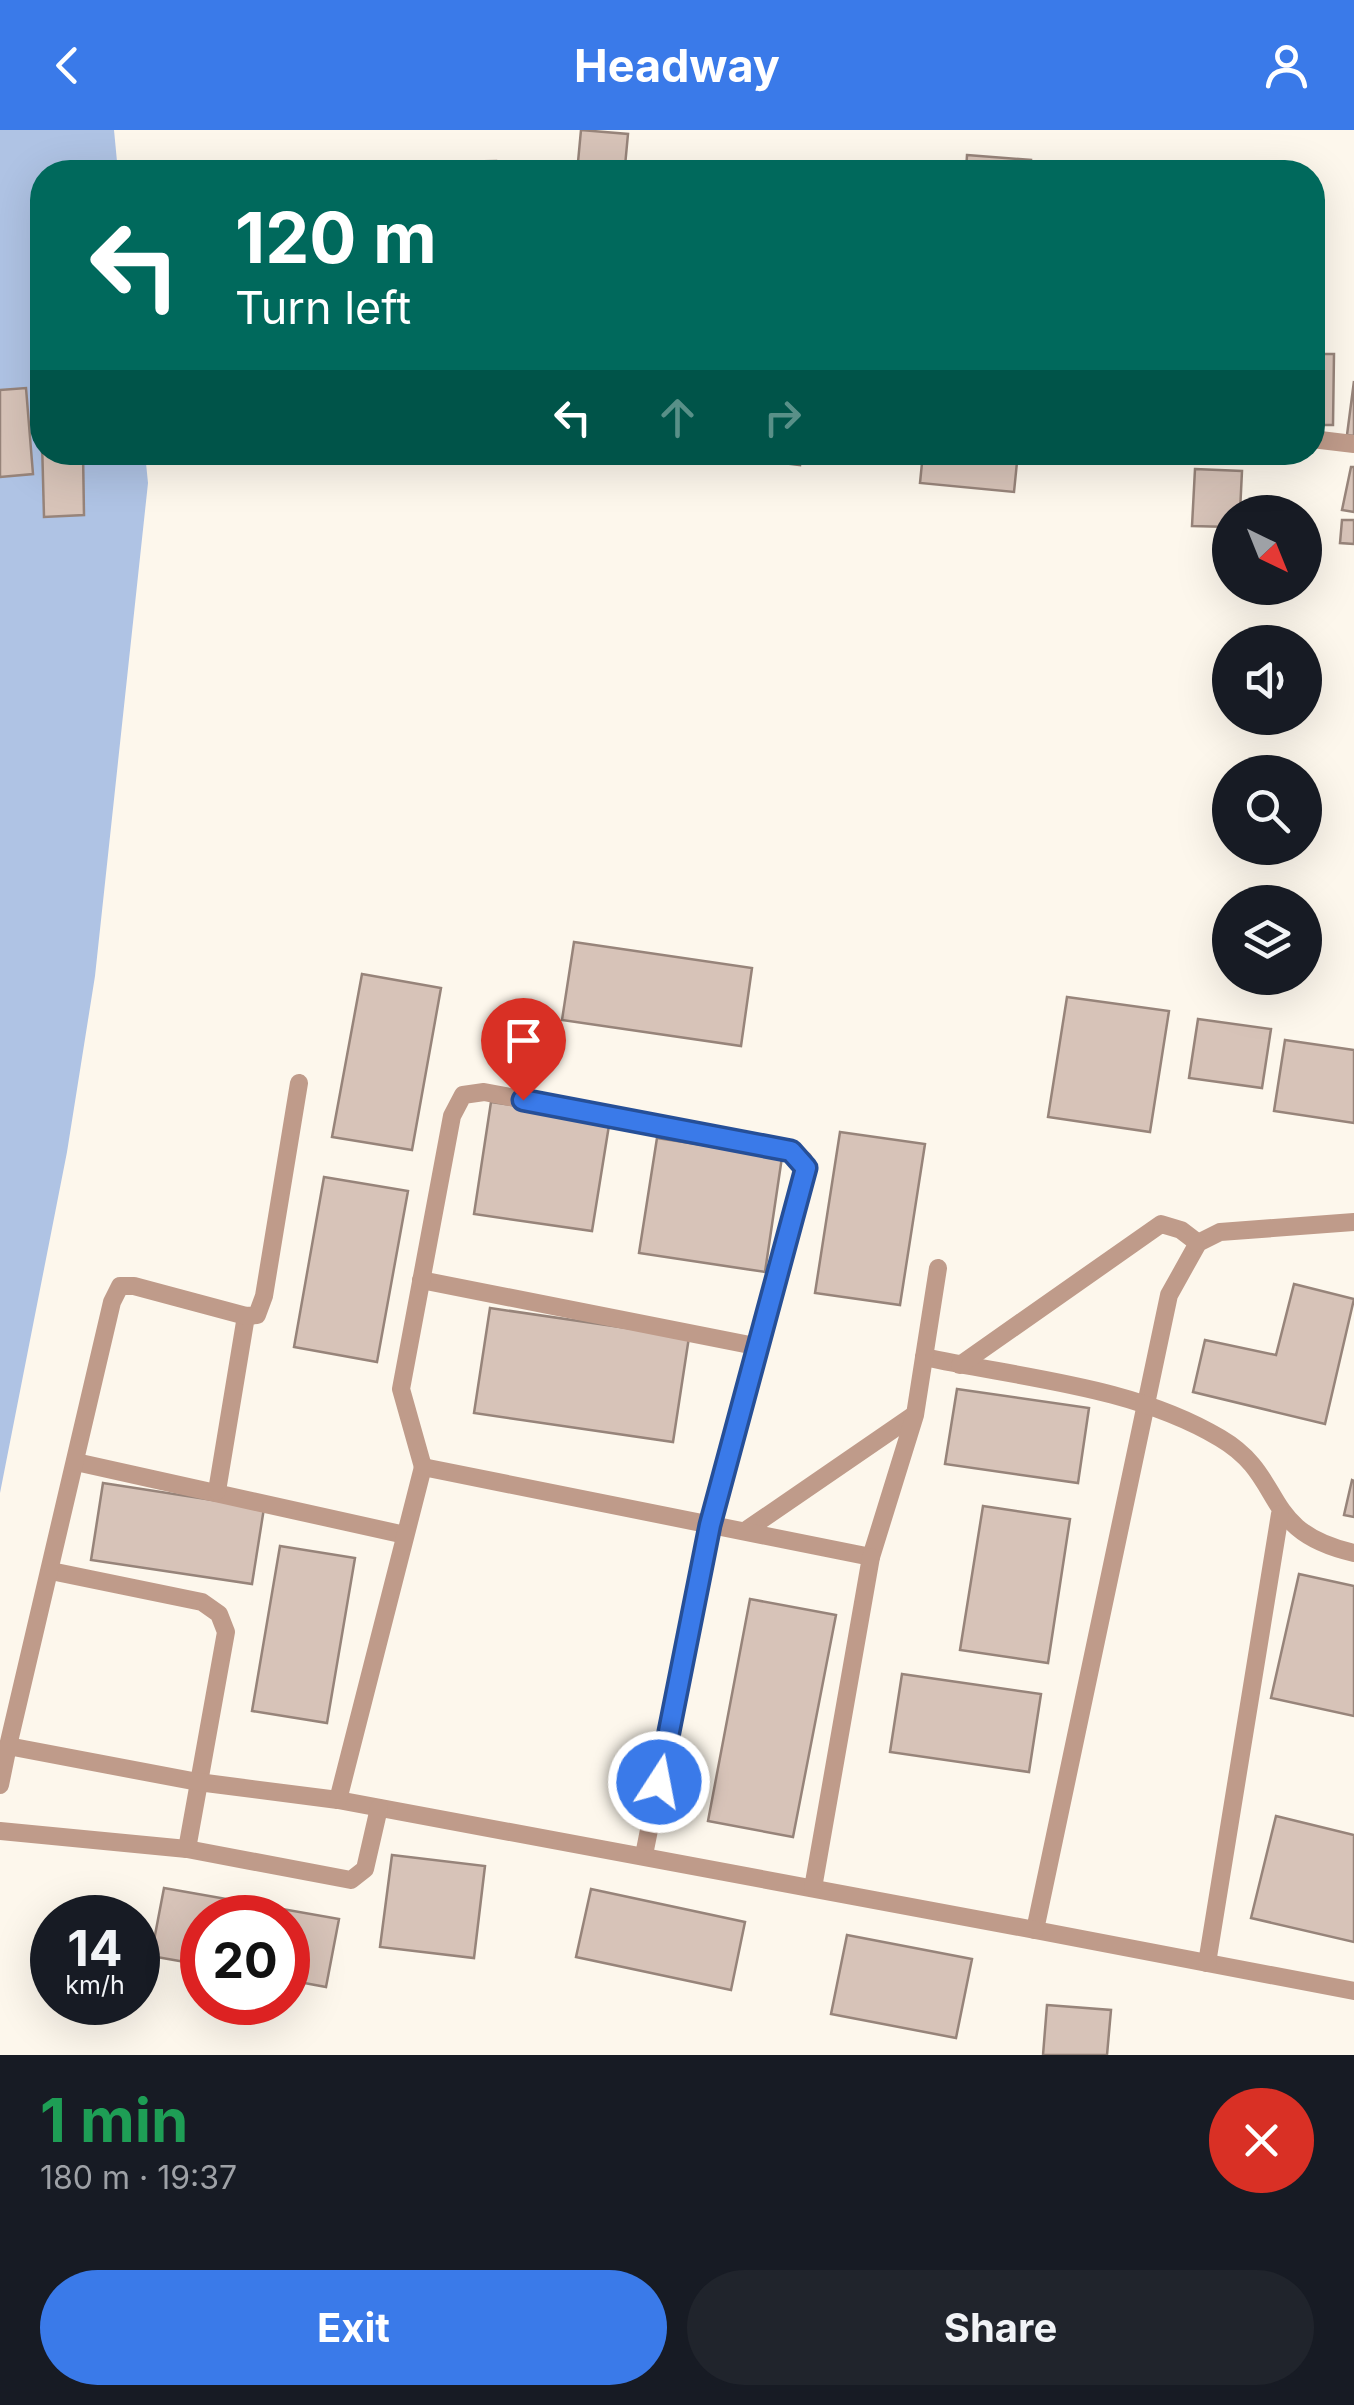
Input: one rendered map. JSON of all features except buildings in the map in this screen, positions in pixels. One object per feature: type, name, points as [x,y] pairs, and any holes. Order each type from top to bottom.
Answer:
[{"type":"lane","points":[[1325,441],[1354,444]]},
{"type":"lane","points":[[0,1785],[112,1302],[120,1286],[246,1316],[257,1314],[264,1296],[299,1083]]},
{"type":"lane","points":[[338,1800],[423,1467],[402,1389],[452,1116],[463,1095],[474,1091],[791,1151],[806,1168],[710,1525],[644,1855]]},
{"type":"lane","points":[[1034,1930],[1168,1295],[1198,1243],[1220,1232],[1354,1222]]},
{"type":"lane","points":[[960,1365],[1161,1224],[1181,1230],[1198,1243]]},
{"type":"lane","points":[[814,1888],[872,1557],[914,1415],[938,1268]]},
{"type":"lane","points":[[421,1280],[760,1347]]},
{"type":"lane","points":[[216,1490],[246,1316]]},
{"type":"lane","points":[[924,1357],[1145,1404],[1222,1438],[1249,1462],[1271,1491],[1280,1514],[1320,1546],[1354,1553]]},
{"type":"lane","points":[[745,1531],[914,1415]]},
{"type":"lane","points":[[76,1462],[405,1535]]},
{"type":"lane","points":[[423,1467],[872,1557]]},
{"type":"lane","points":[[1207,1963],[1280,1514]]},
{"type":"lane","points":[[51,1571],[202,1602],[218,1614],[226,1632],[186,1850]]},
{"type":"lane","points":[[8,1746],[198,1782],[338,1800],[644,1855],[1354,1991]]},
{"type":"lane","points":[[0,1831],[186,1850],[351,1880],[365,1870],[379,1808]]},
{"type":"water","points":[[0,130],[114,130],[117,160],[30,160],[30,465],[146,465],[148,483],[95,976],[67,1152],[0,1493]]},
{"type":"route","points":[[523,1100],[791,1151],[804,1160],[806,1168],[710,1525],[659,1782]]}]
